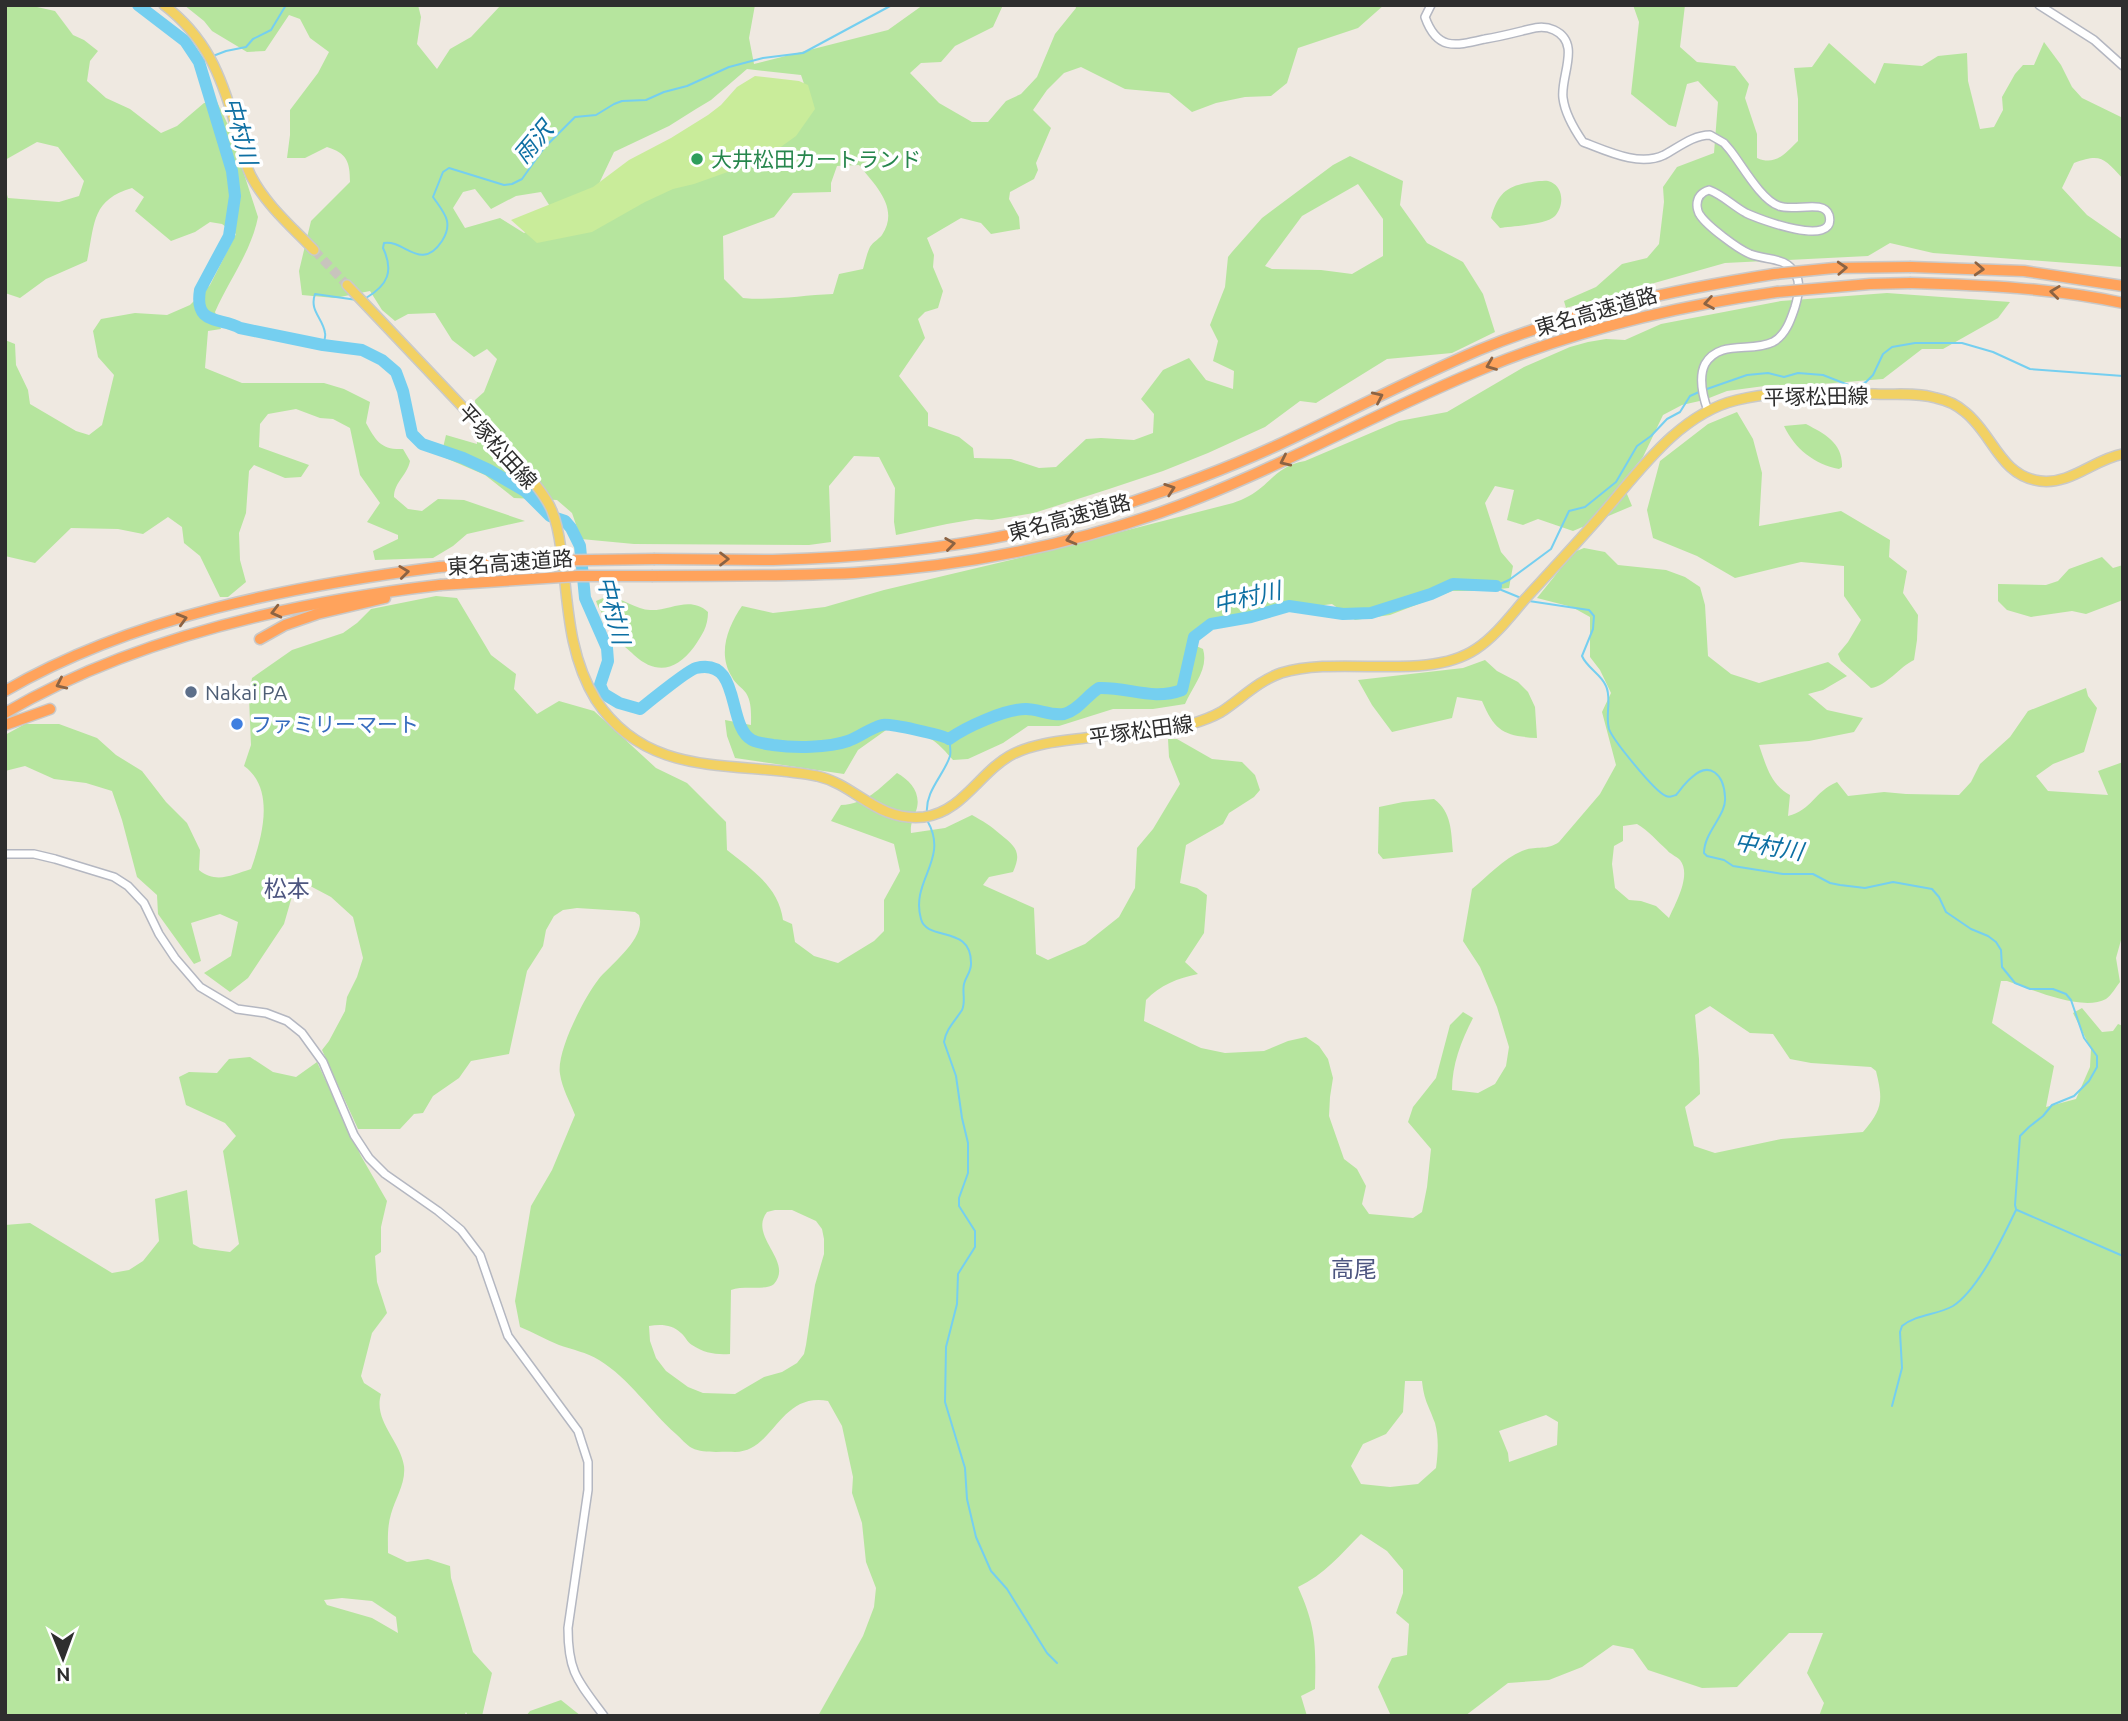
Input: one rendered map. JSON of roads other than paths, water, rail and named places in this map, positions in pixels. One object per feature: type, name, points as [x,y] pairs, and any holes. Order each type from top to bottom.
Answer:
[{"type":"highway","name":"東名高速道路","points":[[5,691],[81,654],[145,630],[243,602],[342,581],[439,567],[541,561],[772,560],[893,552],[971,541],[1078,518],[1139,500],[1231,466],[1424,375],[1525,333],[1642,298],[1774,274],[1833,268],[1910,267],[2024,271],[2123,286]]},
{"type":"highway","name":"東名高速道路","points":[[5,713],[93,670],[190,636],[292,608],[370,594],[440,585],[564,577],[777,575],[881,570],[975,559],[1058,542],[1136,520],[1207,495],[1455,380],[1528,351],[1641,317],[1699,304],[1777,292],[1911,283],[2024,288],[2123,303]]},
{"type":"highway","points":[[260,639],[285,625],[317,614],[440,585]]},
{"type":"highway","points":[[5,684],[78,650],[145,630]]},
{"type":"highway","points":[[5,725],[50,709]]},
{"type":"main road","points":[[164,5],[189,26],[206,50],[232,116],[246,165],[259,190],[314,250]]},
{"type":"main road","name":"平塚松田線","points":[[347,285],[532,480],[552,509],[559,536],[569,621],[576,654],[587,685],[599,704],[620,726],[634,738],[669,757],[700,765],[819,777],[841,786],[878,809],[897,816],[922,817],[956,804],[1006,758],[1026,749],[1047,743],[1185,726],[1206,720],[1262,682],[1281,673],[1331,665],[1443,663],[1465,656],[1479,647],[1517,608],[1657,451],[1707,409],[1736,400],[1770,394],[1829,393],[1933,397],[1955,404],[1966,412],[2007,465],[2030,479],[2059,480],[2102,460],[2123,454]]},
{"type":"street","points":[[1431,5],[1425,17],[1427,24],[1436,37],[1449,45],[1462,45],[1539,27],[1553,29],[1562,35],[1569,53],[1563,92],[1565,107],[1583,142],[1642,160],[1658,158],[1694,138],[1710,135],[1730,150],[1772,203],[1795,209],[1822,207],[1826,211],[1829,216],[1827,228],[1823,231],[1812,231],[1764,221],[1709,190],[1699,196],[1697,202],[1700,216],[1747,253],[1788,264],[1797,277],[1799,286],[1791,319],[1780,337],[1768,344],[1718,351],[1711,356],[1701,374],[1707,409]]},
{"type":"street","points":[[2039,5],[2094,40],[2123,66]]},
{"type":"street","points":[[5,854],[34,854],[55,859],[114,877],[128,886],[144,903],[159,934],[200,987],[237,1009],[266,1013],[287,1021],[302,1033],[323,1062],[354,1135],[369,1158],[385,1174],[461,1230],[480,1255],[508,1336],[578,1431],[588,1462],[588,1490],[568,1628],[568,1645],[569,1659],[576,1677],[604,1716]]},
{"type":"waterway","name":"中村川","points":[[138,5],[185,41],[199,62],[232,171],[235,196],[229,236],[200,290],[201,310],[211,318],[240,328],[362,350],[382,360],[396,372],[412,434],[422,444],[489,470],[525,491],[550,516],[565,521],[580,546],[585,598],[607,648],[608,661],[600,685],[604,694],[619,703],[640,709],[692,670],[711,667],[727,682],[744,732],[757,742],[791,747],[831,745],[848,741],[882,725],[949,739],[986,720],[1017,710],[1031,709],[1064,714],[1099,688],[1150,694],[1182,690],[1194,637],[1211,624],[1251,617],[1289,606],[1343,614],[1371,613],[1453,584],[1496,586]]},
{"type":"waterway","points":[[213,56],[246,47],[253,39],[271,30],[286,5]]},
{"type":"waterway","name":"雨沢","points":[[366,298],[379,288],[387,277],[388,264],[384,243],[391,243],[420,255],[434,250],[442,241],[446,234],[446,218],[433,197],[443,172],[449,168],[504,185],[512,184],[522,179],[544,148],[575,117],[596,115],[622,101],[646,100],[687,86],[729,67],[763,58],[803,53],[892,5]]},
{"type":"waterway","name":"中村川","points":[[199,62],[205,60]]},
{"type":"waterway","name":"雨沢","points":[[323,345],[325,334],[315,310],[315,294],[357,300]]},
{"type":"waterway","points":[[1704,390],[1747,375],[1768,373],[1784,377],[1798,373],[1823,375],[1851,386],[1860,385],[1873,375],[1883,354],[1892,347],[1915,343],[1962,343],[1993,352],[2030,369],[2123,376]]},
{"type":"waterway","points":[[1521,598],[1496,586],[1509,580],[1551,549],[1569,511],[1585,507],[1616,482],[1637,446],[1667,419],[1680,412],[1690,396],[1699,392]]},
{"type":"waterway","name":"中村川","points":[[1529,601],[1589,610],[1594,616],[1593,629],[1582,656],[1606,686],[1609,729],[1618,744],[1653,785],[1669,797],[1676,795],[1691,778],[1704,770],[1715,772],[1719,777],[1724,789],[1725,804],[1705,845],[1704,853],[1707,856],[1724,860],[1733,866],[1783,874],[1813,874],[1840,885],[1865,888],[1893,882],[1932,889],[1946,912],[1996,942],[2001,950],[2002,967],[2015,983],[2030,989],[2053,989],[2066,994],[2071,1000],[2084,1038],[2097,1056],[2097,1067],[2089,1081],[2074,1096],[2052,1105],[2020,1136],[2016,1209]]},
{"type":"waterway","points":[[927,813],[929,797],[950,756],[949,739]]},
{"type":"waterway","points":[[928,822],[934,848],[920,893],[921,919],[931,930],[964,943],[971,964],[964,984],[962,1010],[944,1042],[956,1076],[968,1143],[968,1173],[959,1198],[959,1206],[975,1231],[975,1247],[958,1274],[957,1304],[946,1347],[945,1402],[965,1468],[967,1499],[976,1537],[991,1571],[1007,1589],[1047,1653],[1057,1663]]},
{"type":"waterway","points":[[1892,1406],[1902,1368],[1902,1326],[1914,1319],[1953,1306],[1972,1288],[2016,1210]]},
{"type":"waterway","name":"中村川","points":[[2017,1210],[2123,1256]]},
{"type":"tunnel","points":[[314,250],[347,285]]},
{"type":"place","name":"大井松田カートランド","points":[[697,159]]},
{"type":"place","name":"Nakai PA","points":[[191,692]]},
{"type":"place","name":"ファミリーマート","points":[[237,724]]},
{"type":"district","name":"松本","points":[[287,888]]},
{"type":"district","name":"高尾","points":[[1354,1268]]}]
